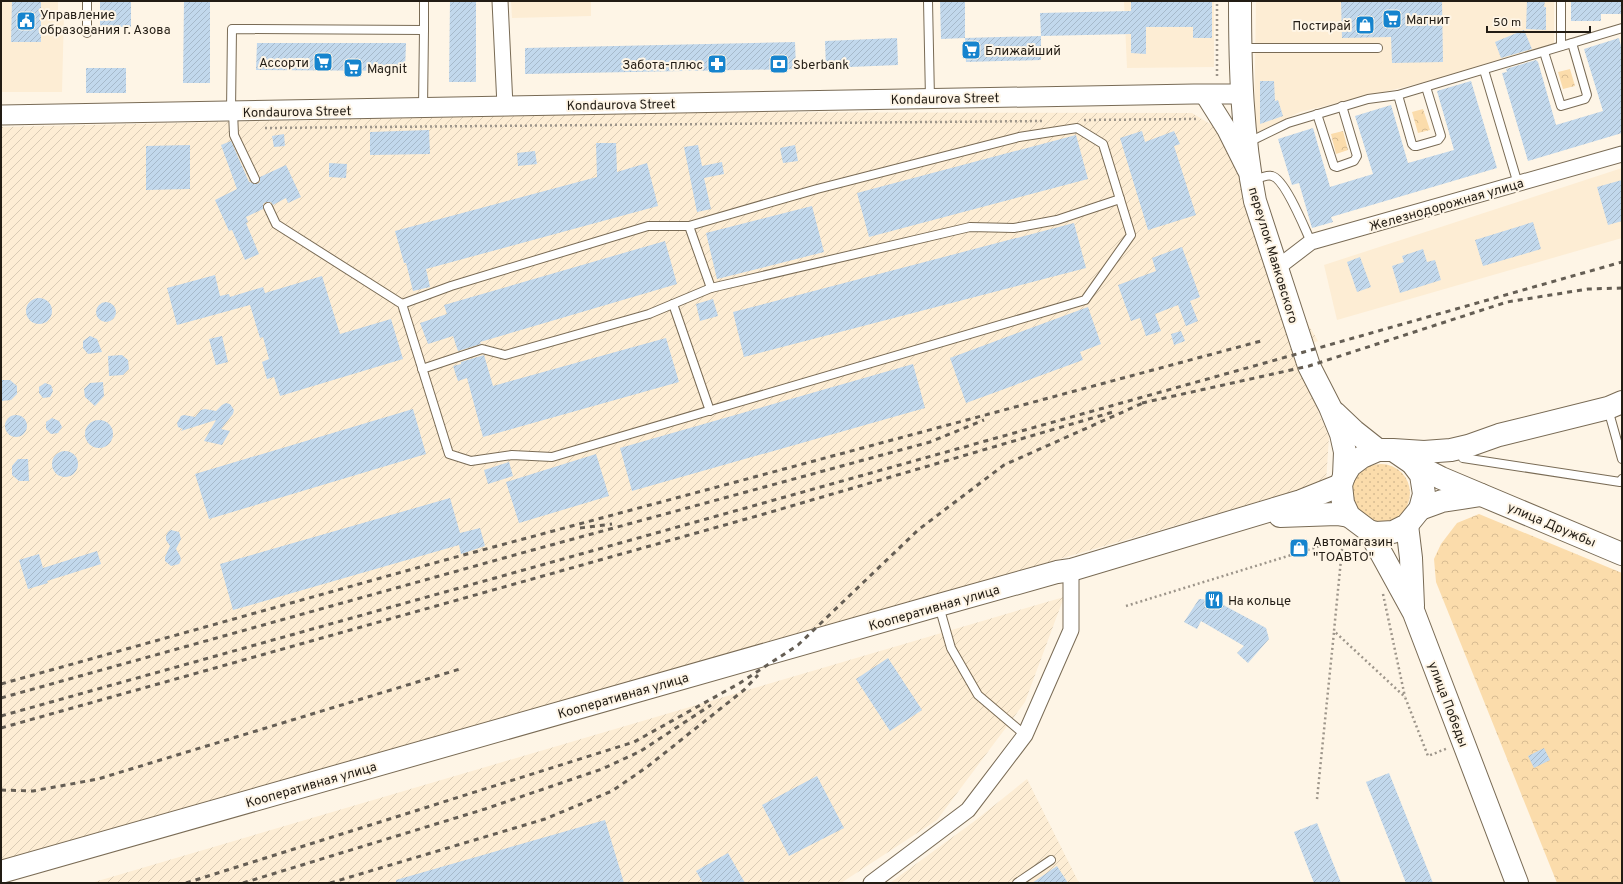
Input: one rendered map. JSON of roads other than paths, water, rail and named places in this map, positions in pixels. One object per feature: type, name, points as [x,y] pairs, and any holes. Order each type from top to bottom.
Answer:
[{"type":"main road","name":"переулок Маяковского","points":[[1240,1],[1241,94],[1255,201],[1309,366],[1330,407]]},
{"type":"main road","points":[[1342,480],[1350,466],[1362,457],[1386,450],[1424,452],[1450,450],[1468,446],[1499,435],[1615,405]]},
{"type":"main road","points":[[1330,407],[1354,431],[1412,463],[1421,475],[1411,558],[1414,613]]},
{"type":"main road","points":[[1330,407],[1341,434],[1345,452],[1342,480],[1343,503],[1349,516],[1365,538],[1376,533],[1393,532],[1417,510],[1441,478],[1463,458],[1499,435]]},
{"type":"main road","name":"улица Дружбы","points":[[1412,463],[1441,478],[1622,554]]},
{"type":"main road","name":"Кооперативная улица","points":[[1,872],[939,605],[1057,572],[1071,570],[1301,501],[1342,480]]},
{"type":"main road","points":[[1417,510],[1442,501],[1481,495]]},
{"type":"main road","name":"Кооперативная улица","points":[[1244,519],[1337,514],[1349,516]]},
{"type":"main road","name":"улица Победы","points":[[1365,538],[1414,613],[1517,883]]},
{"type":"street","points":[[500,1],[505,106]]},
{"type":"street","points":[[1205,94],[1227,130],[1251,179]]},
{"type":"street","name":"Kondaurova Street","points":[[1,115],[233,118],[423,108],[505,106],[1241,94]]},
{"type":"street","name":"Железнодорожная улица","points":[[1276,268],[1311,242],[1622,154]]},
{"type":"street","points":[[871,883],[968,810],[1025,735],[1071,630],[1071,570]]},
{"type":"lane","points":[[87,1],[87,33]]},
{"type":"lane","points":[[423,108],[424,1]]},
{"type":"lane","points":[[928,1],[930,99]]},
{"type":"lane","points":[[1561,1],[1561,46]]},
{"type":"lane","points":[[1247,143],[1288,123],[1342,106],[1368,99],[1398,95],[1622,28]]},
{"type":"lane","points":[[255,179],[234,135],[232,29],[424,30]]},
{"type":"lane","points":[[1544,52],[1560,104],[1564,106],[1585,99],[1587,95],[1572,43]]},
{"type":"lane","points":[[1240,48],[1378,48]]},
{"type":"lane","points":[[1484,70],[1518,184]]},
{"type":"lane","points":[[1398,95],[1412,144],[1417,146],[1438,140],[1441,136],[1426,87]]},
{"type":"lane","points":[[1317,114],[1332,164],[1337,166],[1348,163],[1354,161],[1357,156],[1342,106]]},
{"type":"lane","points":[[268,207],[276,224],[402,304],[449,454],[471,462],[512,455],[552,457],[1085,300],[1131,235],[1103,144],[1077,128],[1019,137],[982,146],[817,189],[689,226],[648,226],[451,286],[402,304]]},
{"type":"lane","points":[[1251,179],[1269,176],[1277,178],[1300,215],[1311,242]]},
{"type":"lane","points":[[422,369],[482,349],[505,355],[649,314],[711,288],[970,227],[1014,228],[1057,220],[1120,199]]},
{"type":"lane","points":[[689,226],[711,288]]},
{"type":"lane","points":[[673,304],[710,411]]},
{"type":"lane","points":[[1615,405],[1622,459]]},
{"type":"lane","points":[[1463,458],[1620,482],[1622,479]]},
{"type":"lane","points":[[939,605],[951,648],[978,695],[1025,735]]},
{"type":"lane","points":[[1017,883],[1051,860]]},
{"type":"railway","points":[[1,716],[1622,262]]},
{"type":"railway","points":[[1142,403],[1309,366],[1507,302],[1588,289],[1622,288]]},
{"type":"railway","points":[[1,684],[445,560],[1261,341]]},
{"type":"railway","points":[[186,883],[634,742],[740,683],[798,645],[918,530],[1004,465],[1143,403]]},
{"type":"railway","points":[[1,728],[764,514],[1113,412]]},
{"type":"railway","points":[[1,698],[529,551],[930,442],[984,420]]},
{"type":"railway","points":[[580,528],[612,524]]},
{"type":"railway","points":[[1,790],[33,791],[98,779],[460,669]]},
{"type":"railway","points":[[330,883],[545,819],[612,791],[647,767],[744,690],[758,675]]},
{"type":"railway","points":[[243,883],[485,809],[602,769],[641,751],[711,705]]},
{"type":"place","name":"Магнит","points":[[1392,19]]},
{"type":"place","name":"Управление образования г. Азова","points":[[26,21]]},
{"type":"place","name":"Постирай","points":[[1365,25]]},
{"type":"place","name":"Ближайший","points":[[971,50]]},
{"type":"place","name":"Ассорти","points":[[323,62]]},
{"type":"place","name":"Забота-плюс","points":[[717,64]]},
{"type":"place","name":"Sberbank","points":[[779,64]]},
{"type":"place","name":"Magnit","points":[[353,68]]},
{"type":"place","name":"Автомагазин \"ТОАВТО\"","points":[[1299,548]]},
{"type":"place","name":"На кольце","points":[[1214,600]]}]
